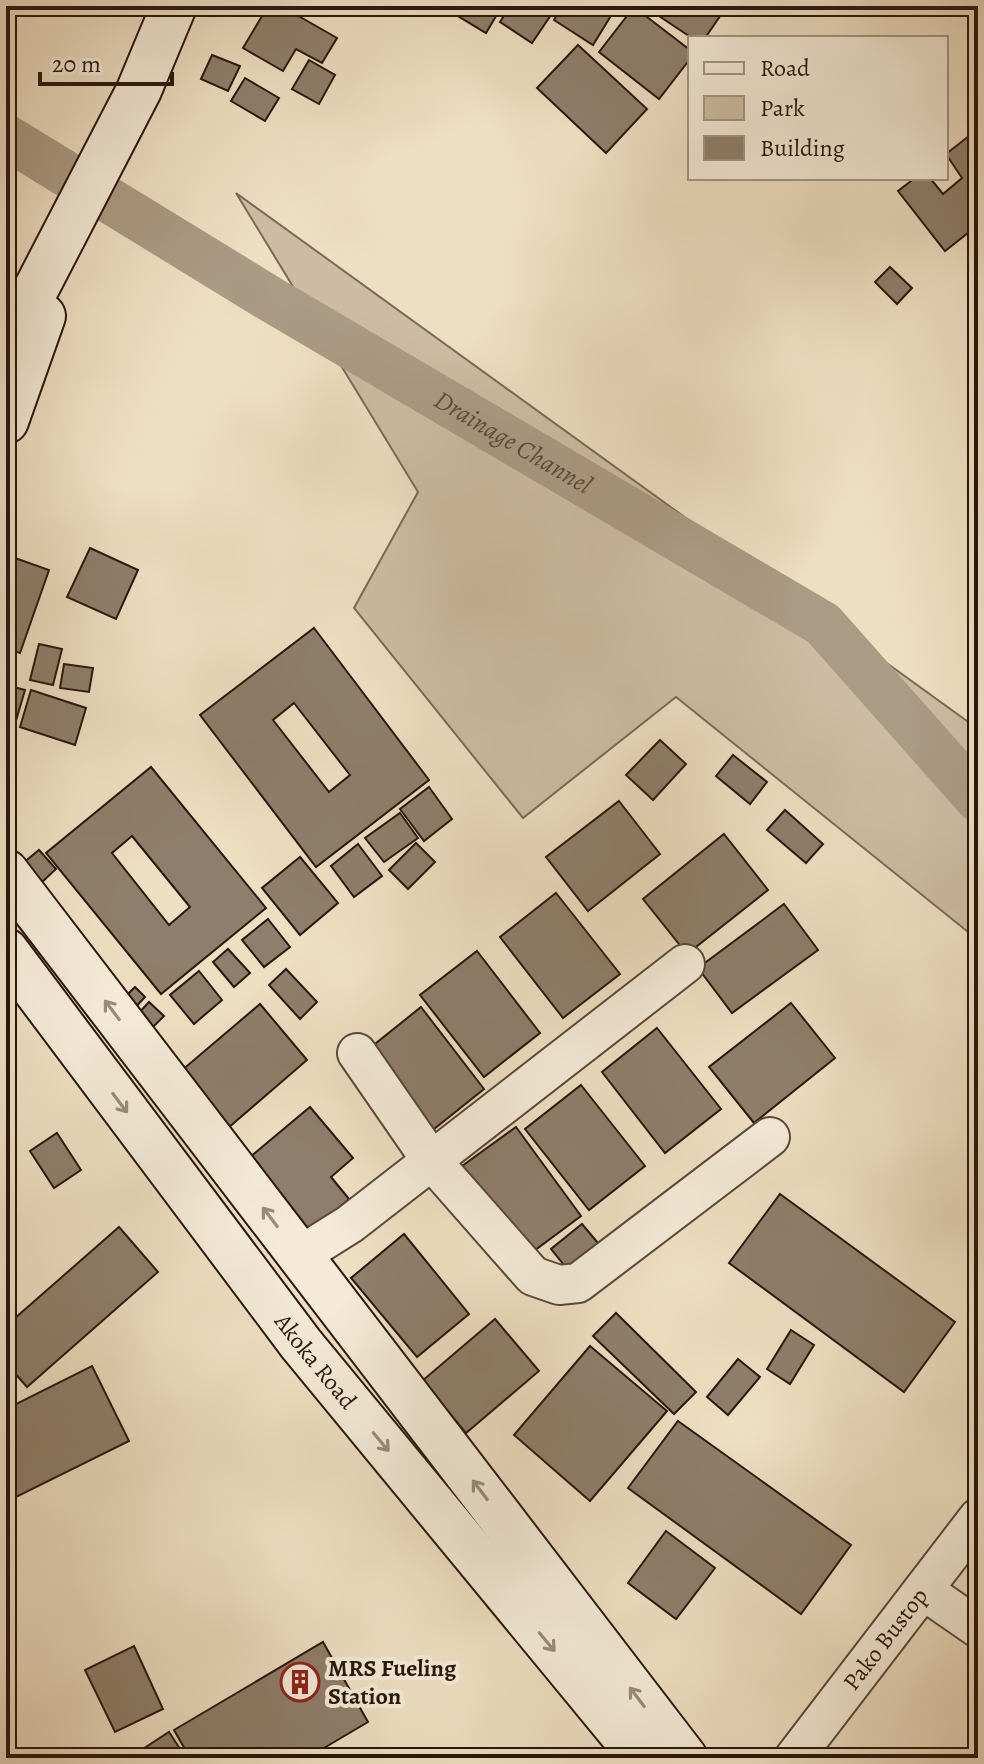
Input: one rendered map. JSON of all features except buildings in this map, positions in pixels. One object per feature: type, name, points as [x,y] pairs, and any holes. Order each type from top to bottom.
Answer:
[{"type":"main road","points":[[6,347],[139,90],[174,6]]},
{"type":"main road","points":[[6,421],[86,197]]},
{"type":"main road","points":[[6,872],[685,1758]]},
{"type":"main road","name":"Akoka Road","points":[[6,951],[301,1344],[642,1758]]},
{"type":"street","points":[[299,1256],[350,1224],[685,964]]},
{"type":"street","points":[[357,1053],[431,1160],[533,1276],[559,1285],[578,1283],[770,1137]]},
{"type":"street","name":"Pako Bustop","points":[[794,1758],[978,1518]]},
{"type":"street","points":[[923,1590],[978,1628]]},
{"type":"green space","points":[[236,193],[978,729],[978,940],[676,697],[523,818],[354,608],[418,492]]},
{"type":"waterway","name":"Drainage Channel","points":[[6,137],[272,300],[823,624],[978,799]]},
{"type":"place","name":"MRS Fueling Station","points":[[300,1682]]}]
